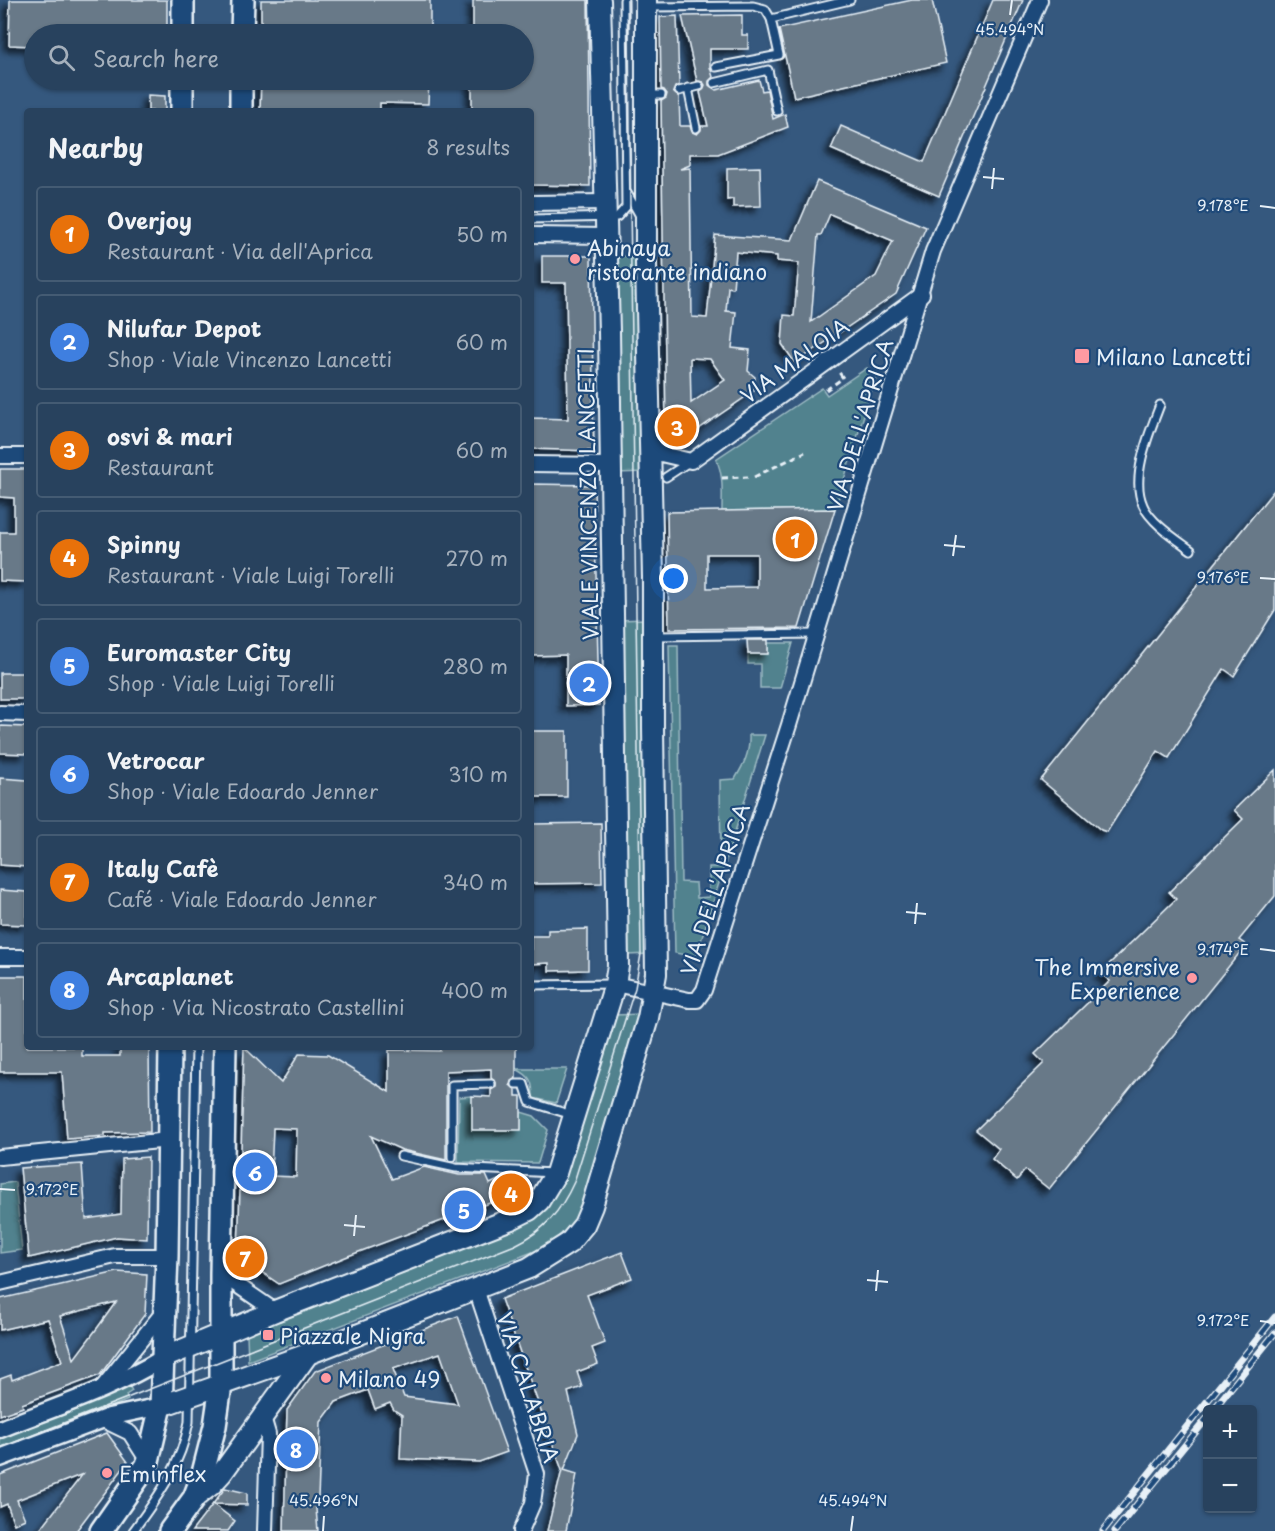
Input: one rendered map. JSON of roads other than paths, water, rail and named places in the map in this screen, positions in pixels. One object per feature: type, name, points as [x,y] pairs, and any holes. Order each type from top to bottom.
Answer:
[{"type":"main road","points":[[183,0],[183,24]]},
{"type":"main road","points":[[242,24],[243,0]]},
{"type":"main road","name":"VIALE VINCENZO LANCETTI","points":[[163,1358],[275,1311],[511,1219],[539,1202],[556,1173],[615,984],[618,966],[609,332],[600,0]]},
{"type":"main road","points":[[161,1406],[308,1354],[513,1275],[544,1260],[569,1244],[584,1225],[596,1195],[654,993],[656,974],[651,447],[646,239],[654,95],[646,4]]},
{"type":"main road","points":[[182,90],[182,108]]},
{"type":"main road","points":[[241,108],[242,90]]},
{"type":"main road","points":[[101,1531],[147,1465],[161,1406],[167,1256],[170,1050]]},
{"type":"main road","points":[[194,1498],[202,1477],[215,1426],[221,1385],[225,1050]]},
{"type":"main road","points":[[170,1531],[194,1498],[218,1477],[308,1354]]},
{"type":"street","name":"VIA DELL'APRICA","points":[[654,993],[697,1000],[705,990],[818,634],[922,294],[933,251],[1040,0]]},
{"type":"street","points":[[534,204],[605,219]]},
{"type":"street","points":[[534,235],[605,219]]},
{"type":"street","name":"VIA MALOIA","points":[[691,460],[922,294]]},
{"type":"street","points":[[651,447],[661,454],[691,460]]},
{"type":"street","points":[[0,456],[24,456]]},
{"type":"street","points":[[534,464],[610,465]]},
{"type":"street","points":[[0,713],[24,714]]},
{"type":"street","points":[[0,957],[24,957]]},
{"type":"street","points":[[615,984],[654,993]]},
{"type":"street","points":[[0,1157],[169,1140]]},
{"type":"street","points":[[0,1283],[115,1256],[167,1256]]},
{"type":"street","points":[[221,1274],[275,1311]]},
{"type":"street","name":"VIA CALABRIA","points":[[476,1289],[537,1474],[533,1503],[521,1531]]},
{"type":"street","points":[[101,1389],[165,1310]]},
{"type":"street","points":[[0,1429],[101,1389],[144,1370],[163,1358]]},
{"type":"street","points":[[0,1458],[103,1420],[161,1406]]},
{"type":"street","points":[[264,1417],[268,1434],[265,1531]]},
{"type":"street","points":[[103,1420],[130,1433],[144,1455],[147,1465]]},
{"type":"lane","points":[[534,219],[617,218],[626,207],[624,0]]},
{"type":"lane","points":[[771,19],[850,0]]},
{"type":"lane","points":[[646,4],[753,6],[765,9],[771,19],[779,55],[716,67]]},
{"type":"lane","points":[[714,83],[768,70],[777,111]]},
{"type":"lane","points":[[679,91],[699,86]]},
{"type":"lane","points":[[688,88],[696,128]]},
{"type":"lane","points":[[627,193],[639,212],[646,239]]},
{"type":"lane","points":[[1160,405],[1142,452],[1140,486],[1143,505],[1164,531],[1191,550]]},
{"type":"lane","name":"VIA MALOIA","points":[[666,477],[691,460]]},
{"type":"lane","points":[[653,636],[818,634]]},
{"type":"lane","points":[[534,986],[615,984]]},
{"type":"lane","points":[[133,1531],[169,1480],[183,1447],[189,1422],[196,1050]]},
{"type":"lane","points":[[452,1157],[452,1085],[490,1084]]},
{"type":"lane","points":[[516,1084],[524,1084],[530,1102],[574,1116]]},
{"type":"lane","points":[[401,1156],[456,1168],[556,1173]]},
{"type":"tram line","points":[[0,1448],[515,1245],[543,1227],[557,1211],[574,1182],[635,988],[641,954],[627,0]]},
{"type":"railway","points":[[1103,1531],[1275,1317]]},
{"type":"railway","points":[[1217,1405],[1275,1333]]},
{"type":"railway","points":[[1115,1531],[1203,1423]]},
{"type":"place","name":"Abinaya ristorante indiano","points":[[575,259]]},
{"type":"place","name":"Milano Lancetti","points":[[1082,356]]},
{"type":"place","name":"osvi & mari","points":[[677,427]]},
{"type":"place","name":"Overjoy","points":[[795,539]]},
{"type":"place","name":"Nilufar Depot","points":[[589,683]]},
{"type":"place","name":"The Immersive Experience","points":[[1192,978]]},
{"type":"place","name":"Vetrocar","points":[[255,1172]]},
{"type":"place","name":"Spinny","points":[[511,1193]]},
{"type":"place","name":"Euromaster City","points":[[464,1210]]},
{"type":"place","name":"Italy Cafè","points":[[245,1258]]},
{"type":"place","name":"Piazzale Nigra","points":[[268,1335]]},
{"type":"place","name":"Milano 49","points":[[326,1378]]},
{"type":"place","name":"Arcaplanet","points":[[296,1449]]},
{"type":"place","name":"Eminflex","points":[[107,1473]]}]
